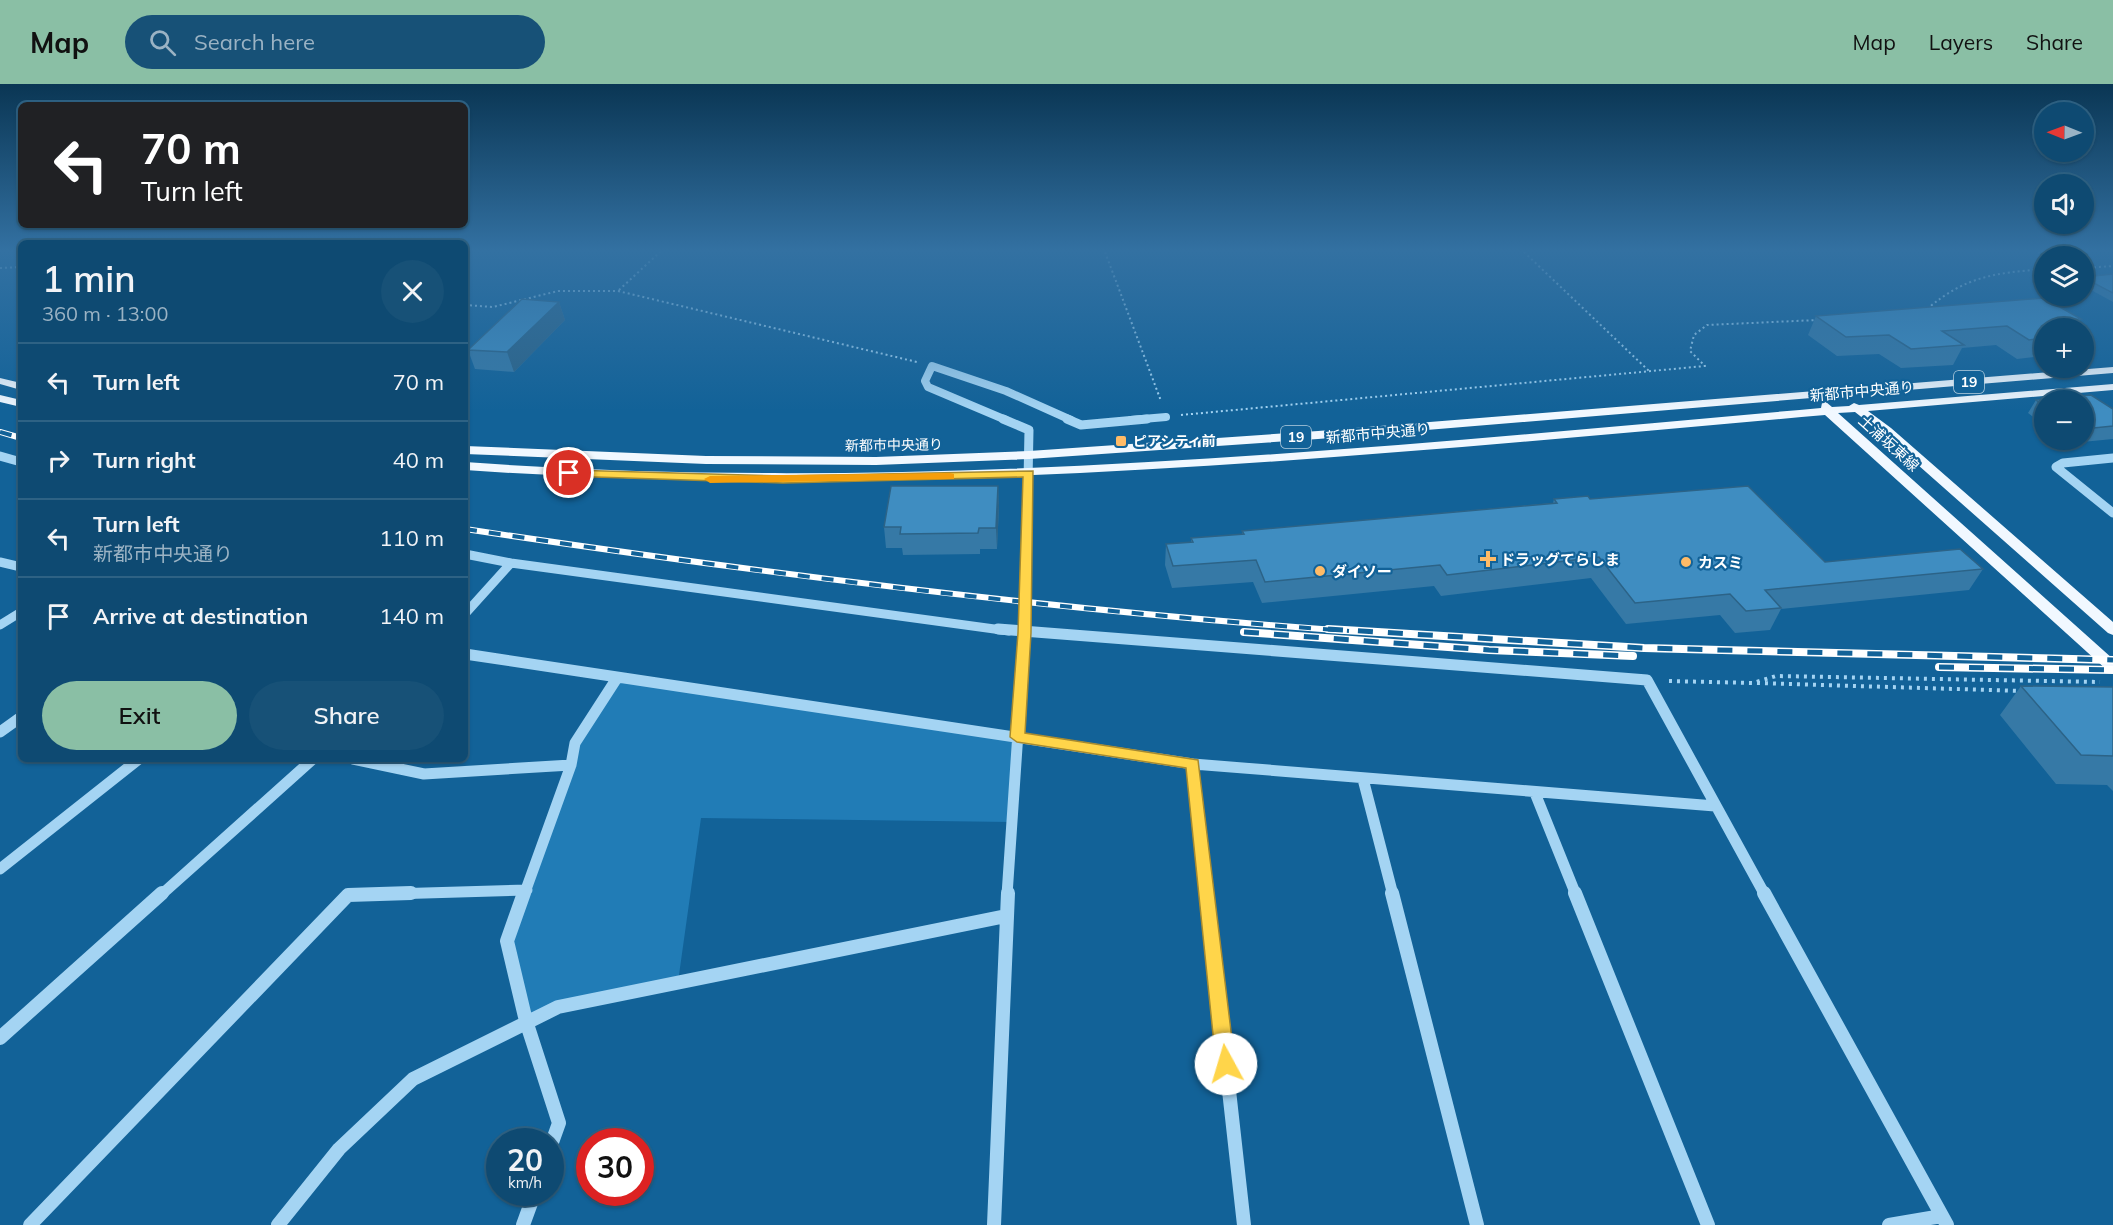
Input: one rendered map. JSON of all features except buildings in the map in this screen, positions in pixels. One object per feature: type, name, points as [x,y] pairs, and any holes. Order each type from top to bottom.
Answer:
[{"type":"main road","name":"新都市中央通り","points":[[468,450],[706,460],[876,461],[1029,455],[1295,437],[2113,369]]},
{"type":"main road","points":[[0,381],[18,386]]},
{"type":"main road","name":"新都市中央通り","points":[[468,466],[714,479],[863,479],[1029,473],[1342,452],[2113,387]]},
{"type":"main road","name":"土浦坂東線","points":[[1824,393],[1859,408],[2113,630]]},
{"type":"main road","points":[[1824,393],[1828,411]]},
{"type":"main road","points":[[0,398],[18,403]]},
{"type":"main road","name":"土浦坂東線","points":[[1828,411],[2113,667]]},
{"type":"street","points":[[994,1225],[1006,916],[1025,633],[1029,430],[928,387],[926,381],[932,366],[1005,391],[1081,425],[1166,417]]},
{"type":"street","points":[[0,456],[18,461]]},
{"type":"street","points":[[2113,458],[2063,463],[2056,467],[2113,513]]},
{"type":"street","points":[[468,555],[511,563],[1025,633],[1647,680],[1945,1220],[1888,1225]]},
{"type":"street","points":[[0,562],[18,566]]},
{"type":"street","points":[[468,611],[511,563]]},
{"type":"street","points":[[0,625],[18,614]]},
{"type":"street","points":[[468,654],[1193,764],[1715,806]]},
{"type":"street","points":[[557,1128],[559,1122],[526,1021],[507,941],[571,765],[575,743],[617,678]]},
{"type":"street","points":[[0,732],[18,719]]},
{"type":"street","points":[[0,869],[135,762]]},
{"type":"street","points":[[0,1038],[310,762]]},
{"type":"street","points":[[367,762],[424,774],[571,765]]},
{"type":"street","points":[[1193,764],[1244,1225]]},
{"type":"street","points":[[1363,779],[1477,1225]]},
{"type":"street","points":[[1535,793],[1708,1225]]},
{"type":"street","points":[[30,1225],[348,895],[527,890]]},
{"type":"street","points":[[278,1225],[339,1149],[413,1079],[558,1006],[1006,916]]},
{"type":"street","points":[[523,1225],[530,1206]]},
{"type":"path","points":[[469,305],[501,305]]},
{"type":"path","points":[[678,305],[932,366]]},
{"type":"path","points":[[1125,305],[1166,417],[1705,366],[1690,351],[1690,339],[1707,325],[1822,320]]},
{"type":"path","points":[[1580,305],[1650,371]]},
{"type":"path","points":[[1921,314],[1931,305]]},
{"type":"path","points":[[1753,683],[1776,676],[2100,682]]},
{"type":"path","points":[[1647,680],[2031,691]]},
{"type":"shaded area","points":[[617,678],[1017,737],[1012,822],[701,818],[678,982],[526,1021],[507,941],[575,743]]},
{"type":"railway","points":[[0,432],[18,437]]},
{"type":"railway","points":[[468,529],[685,561],[906,589],[1127,612],[1349,631]]},
{"type":"railway","points":[[1328,629],[1644,648],[2113,660]]},
{"type":"railway","points":[[1244,632],[1489,650],[1633,656]]},
{"type":"railway","points":[[1939,667],[2113,670]]},
{"type":"slow traffic","points":[[710,479],[863,479],[950,476]]},
{"type":"place","name":"ピアシティ前","points":[[1121,441]]},
{"type":"place","name":"ドラッグてらしま","points":[[1488,559]]},
{"type":"place","name":"カスミ","points":[[1686,562]]},
{"type":"place","name":"ダイソー","points":[[1320,571]]},
{"type":"route","points":[[569,473],[783,480],[1029,473],[1025,633],[1017,737],[1193,764],[1226,1064]]}]
